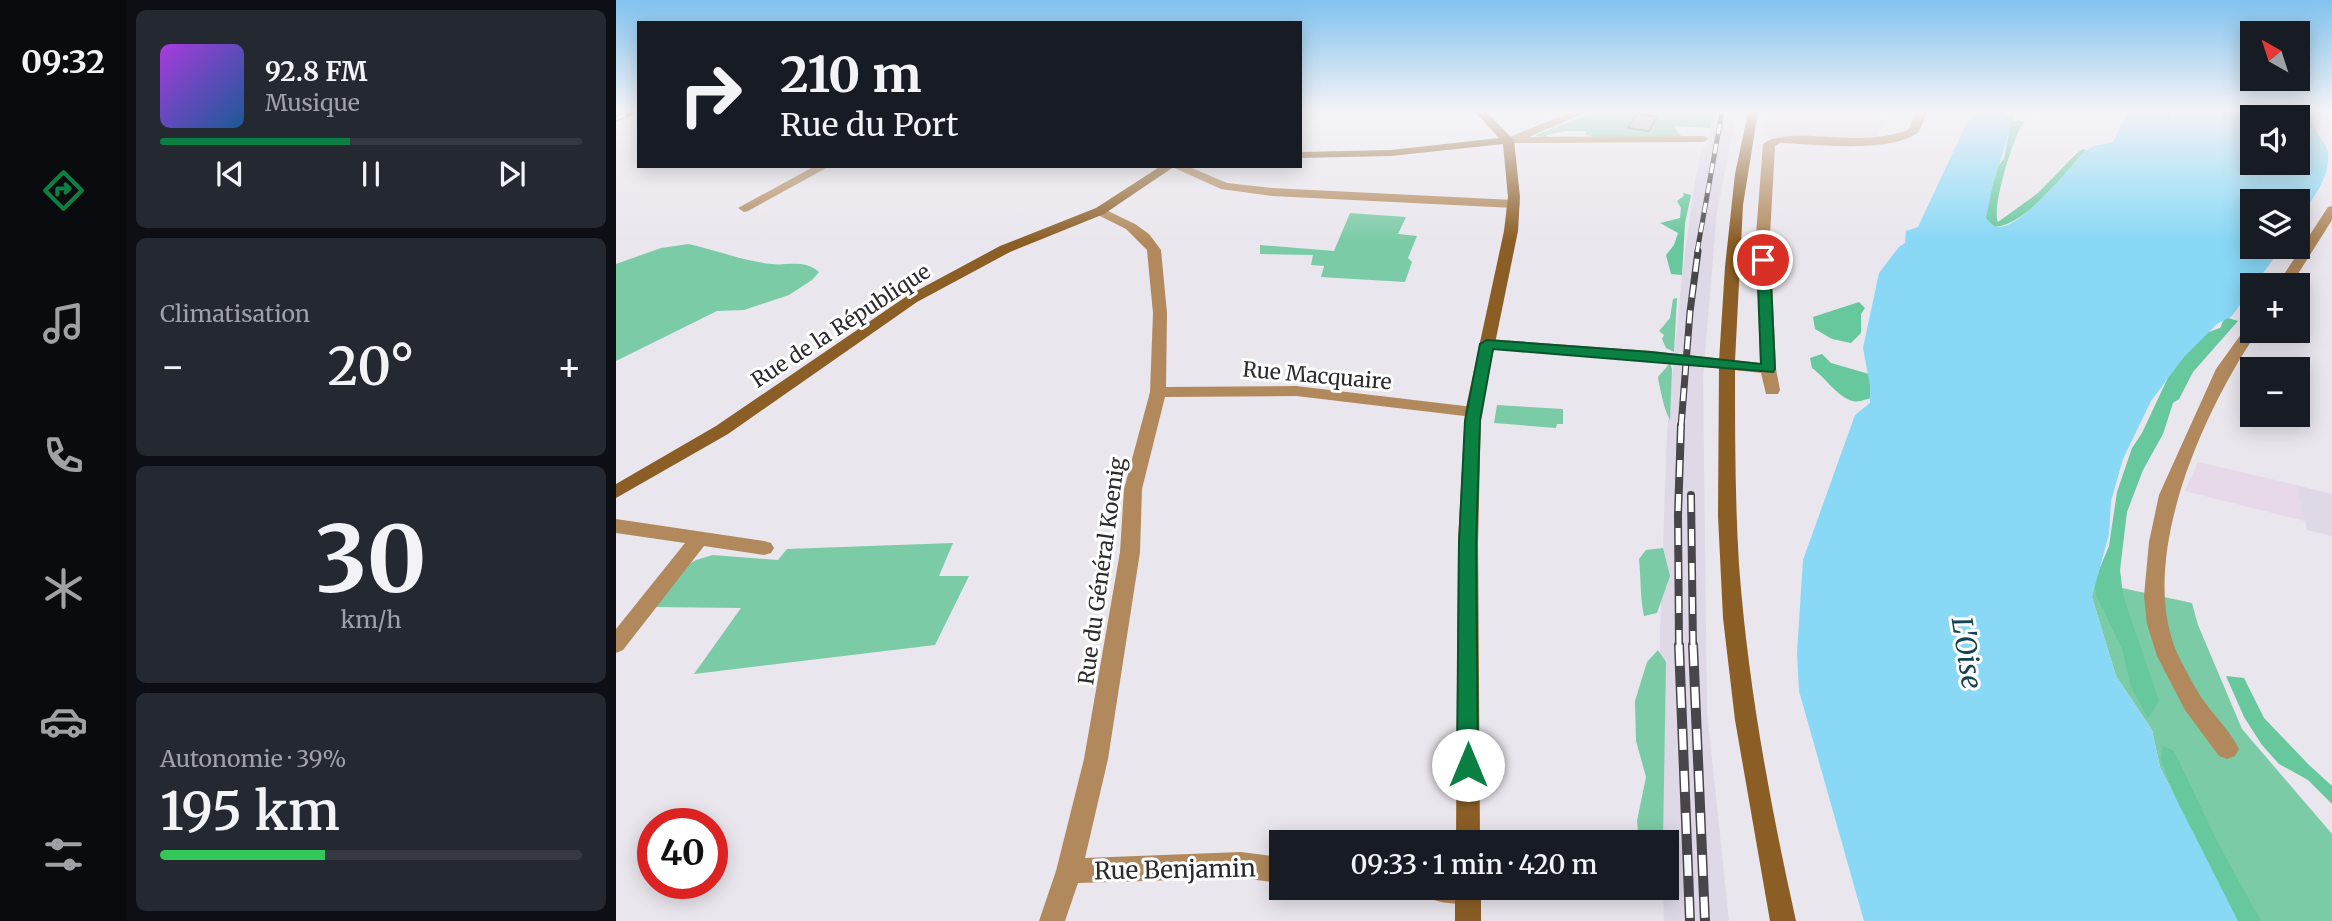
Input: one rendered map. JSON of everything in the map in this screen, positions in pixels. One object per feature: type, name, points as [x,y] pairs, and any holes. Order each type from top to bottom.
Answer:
[{"type":"street","points":[[1468,830],[1468,543],[1473,412],[1514,204],[1511,155]]},
{"type":"street","points":[[1744,155],[1734,230],[1727,365],[1727,519],[1739,656],[1767,849],[1783,921]]},
{"type":"street","points":[[1768,155],[1762,235],[1768,369],[1772,390]]},
{"type":"street","points":[[744,208],[820,168]]},
{"type":"street","name":"Rue de la République","points":[[616,492],[722,430],[912,299],[1004,249],[1100,211],[1166,168]]},
{"type":"street","points":[[1181,168],[1234,188],[1288,194],[1370,195],[1514,204]]},
{"type":"street","points":[[2292,273],[2332,210]]},
{"type":"street","name":"Rue du Général Koenig","points":[[1052,921],[1069,872],[1096,759],[1129,552],[1133,489],[1158,392],[1160,313],[1154,250],[1150,243],[1126,223],[1100,211]]},
{"type":"street","points":[[2227,749],[2193,703],[2168,656],[2157,624],[2154,596],[2159,542],[2168,495],[2224,369],[2242,343]]},
{"type":"street","points":[[1487,344],[1651,356],[1768,369]]},
{"type":"street","name":"Rue Macquaire","points":[[1158,392],[1296,391],[1473,412]]},
{"type":"street","points":[[616,526],[764,548]]},
{"type":"street","points":[[616,644],[699,539]]},
{"type":"street","name":"Rue Benjamin","points":[[1069,872],[1241,865],[1269,868]]},
{"type":"street","points":[[1468,900],[1468,921]]},
{"type":"shaded area","points":[[1700,155],[1728,155],[1717,211],[1703,377],[1707,712],[1729,921],[1664,921],[1663,900],[1679,900],[1679,830],[1662,830],[1660,631],[1667,433],[1682,275]]},
{"type":"shaded area","points":[[2198,462],[2296,485],[2305,521],[2185,491]]},
{"type":"shaded area","points":[[2296,485],[2332,494],[2332,536],[2307,530]]},
{"type":"green space","points":[[2005,155],[2010,155],[1998,202],[1998,222],[2038,193],[2075,155],[2086,155],[2032,208],[2007,224],[1995,227],[1983,217],[1998,166]]},
{"type":"green space","points":[[1683,193],[1691,195],[1685,223],[1682,275],[1671,274],[1666,255],[1674,245],[1678,233],[1660,223],[1680,218],[1681,208],[1677,201],[1684,196]]},
{"type":"green space","points":[[1350,213],[1406,217],[1398,234],[1417,236],[1408,258],[1412,262],[1405,282],[1321,277],[1324,266],[1311,265],[1313,255],[1260,254],[1260,245],[1334,251]]},
{"type":"green space","points":[[689,244],[761,263],[802,264],[819,272],[789,295],[744,310],[717,311],[616,361],[616,264],[661,248]]},
{"type":"green space","points":[[1677,298],[1674,352],[1666,348],[1662,339],[1664,335],[1659,331],[1670,318],[1673,299]]},
{"type":"green space","points":[[1859,302],[1865,308],[1861,314],[1861,333],[1851,343],[1832,339],[1815,329],[1813,317]]},
{"type":"green space","points":[[2225,317],[2238,321],[2193,372],[2179,399],[2173,403],[2163,434],[2143,470],[2127,512],[2120,570],[2123,595],[2159,701],[2148,718],[2131,687],[2122,649],[2096,595],[2094,582],[2109,546],[2117,492],[2132,448],[2142,433],[2172,369],[2206,333],[2220,328]]},
{"type":"green space","points":[[1822,354],[1831,363],[1876,376],[1871,398],[1856,401],[1837,392],[1812,368],[1810,358]]},
{"type":"green space","points":[[1670,363],[1672,369],[1670,420],[1658,377]]},
{"type":"green space","points":[[1497,405],[1563,409],[1563,424],[1557,424],[1556,428],[1494,423]]},
{"type":"green space","points":[[953,543],[939,576],[969,576],[935,645],[694,674],[741,608],[655,607],[689,564],[713,555],[778,560],[787,549]]},
{"type":"green space","points":[[1663,548],[1670,576],[1657,613],[1644,616],[1639,559],[1646,550]]},
{"type":"green space","points":[[2094,582],[2192,603],[2198,625],[2242,729],[2332,834],[2332,921],[2238,921],[2160,767],[2152,730],[2116,676],[2092,597]]},
{"type":"green space","points":[[1658,650],[1666,662],[1663,830],[1638,830],[1637,821],[1646,777],[1636,741],[1635,701],[1647,662]]},
{"type":"green space","points":[[2226,676],[2244,678],[2264,718],[2332,786],[2332,804],[2308,780],[2279,764],[2262,745],[2244,717]]},
{"type":"green space","points":[[2163,746],[2174,751],[2219,845],[2261,921],[2235,921],[2190,837],[2161,759]]},
{"type":"water","name":"L'Oise","points":[[1952,155],[2002,155],[1986,218],[1994,226],[2004,226],[2028,211],[2081,155],[2240,155],[2240,175],[2310,175],[2310,155],[2328,155],[2323,180],[2310,203],[2310,189],[2240,189],[2240,259],[2273,259],[2263,273],[2240,273],[2240,305],[2232,316],[2217,324],[2184,357],[2151,401],[2123,459],[2111,501],[2109,534],[2092,597],[2116,676],[2152,730],[2160,767],[2238,921],[1864,921],[1799,691],[1797,653],[1803,560],[1855,415],[1870,403],[1870,385],[1863,348],[1879,273],[1905,243],[1906,231],[1918,227]]},
{"type":"railway","points":[[1697,252],[1714,155]]},
{"type":"railway","points":[[1681,427],[1698,251]]},
{"type":"railway","points":[[1679,647],[1678,515],[1681,425]]},
{"type":"railway","points":[[1691,495],[1693,647]]},
{"type":"railway","points":[[1679,645],[1690,921]]},
{"type":"railway","points":[[1693,645],[1705,921]]},
{"type":"route","points":[[1468,765],[1468,543],[1472,421],[1487,344],[1709,361],[1768,369],[1763,260]]}]
